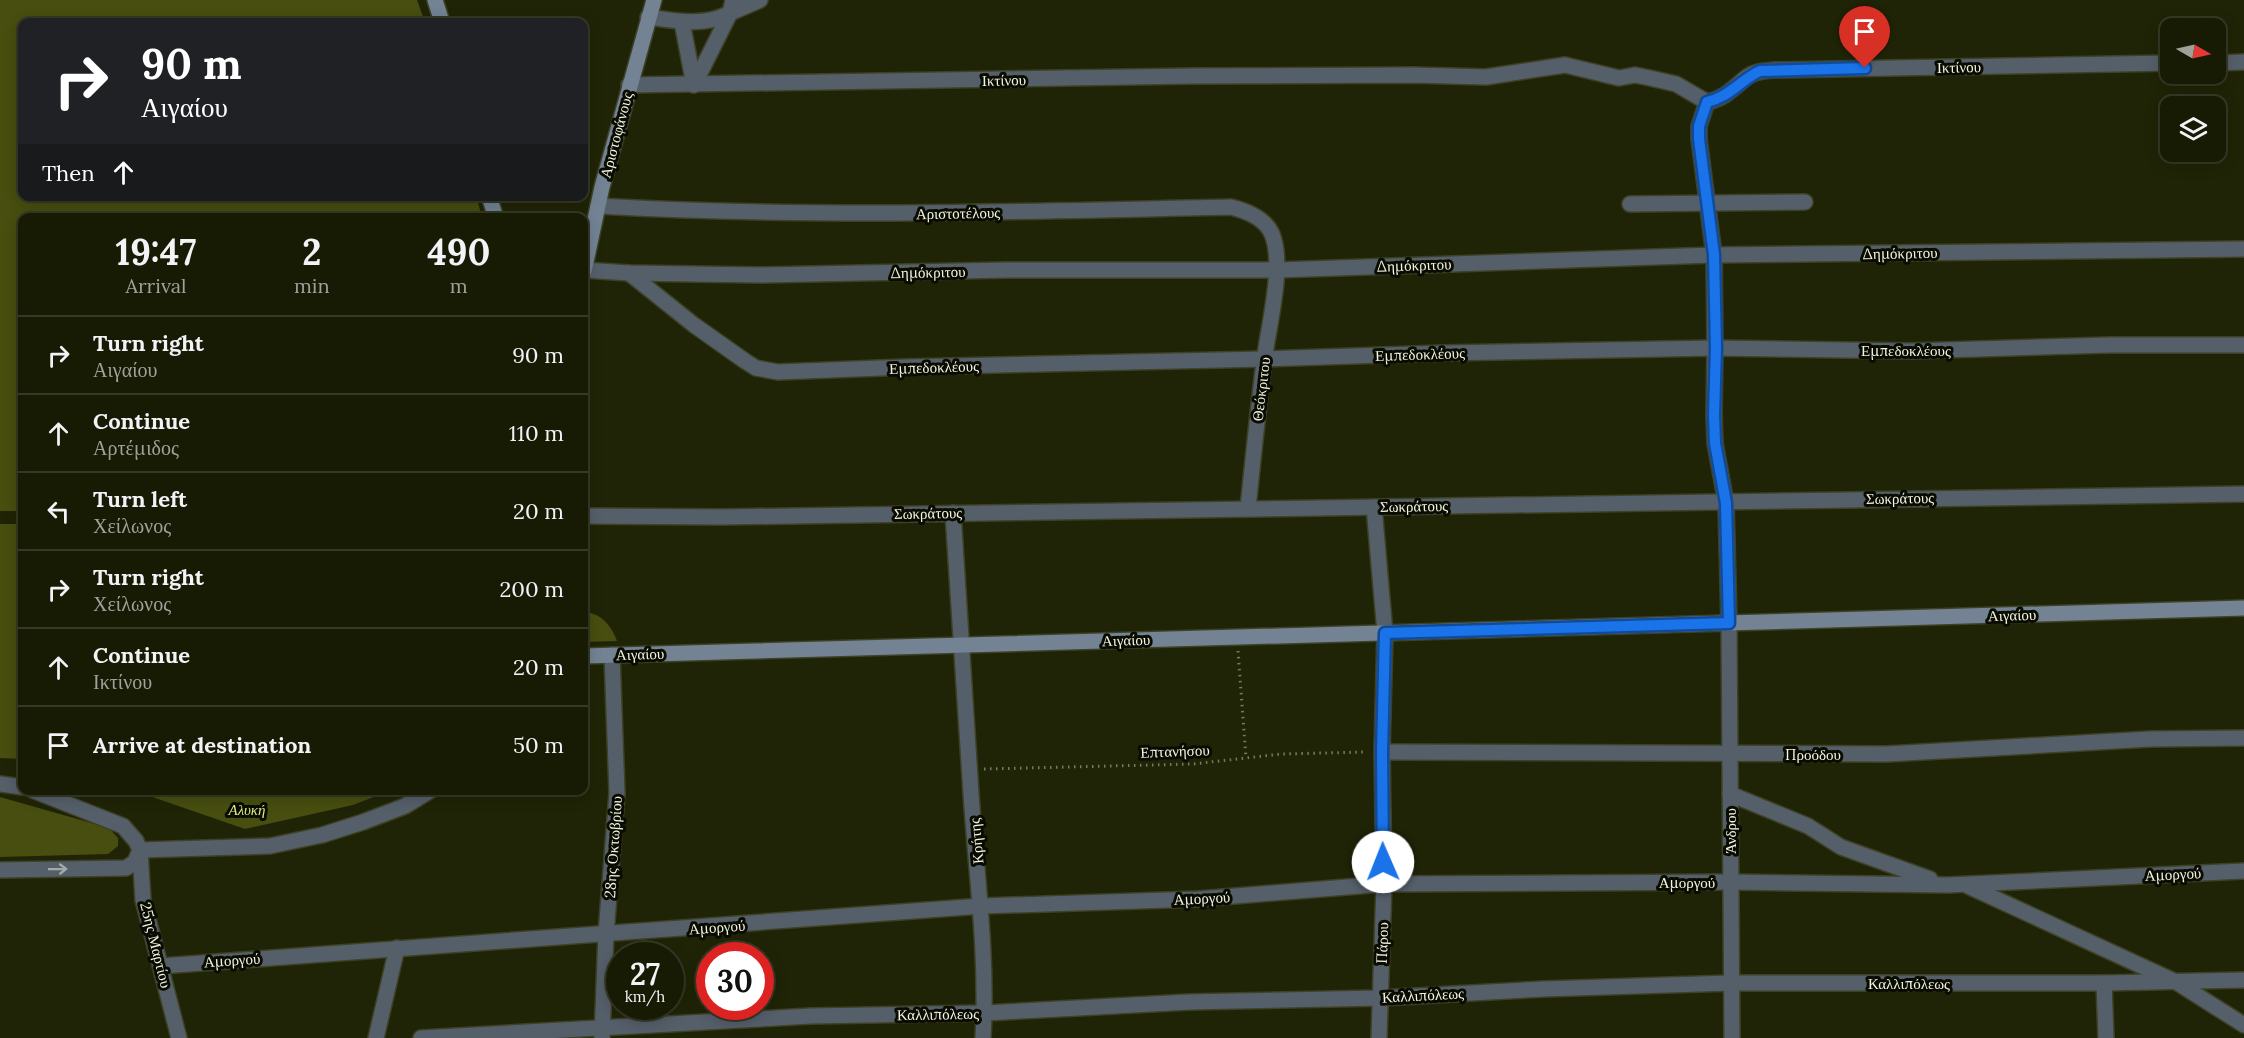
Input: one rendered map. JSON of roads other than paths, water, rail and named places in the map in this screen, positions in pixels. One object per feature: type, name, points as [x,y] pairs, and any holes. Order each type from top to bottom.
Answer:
[{"type":"main road","points":[[435,0],[441,18]]},
{"type":"main road","name":"Αριστοφάνους","points":[[588,250],[597,206],[654,0]]},
{"type":"main road","name":"Αιγαίου","points":[[588,656],[2244,608]]},
{"type":"street","points":[[648,18],[682,22],[716,21],[732,7],[760,0]]},
{"type":"street","points":[[694,85],[732,7]]},
{"type":"street","points":[[682,22],[694,85]]},
{"type":"street","points":[[2226,63],[2244,62]]},
{"type":"street","name":"Ικτίνου","points":[[629,85],[1181,77],[1413,75],[1486,77],[1565,65],[1619,78],[1635,75],[1676,84],[1707,102],[1726,96],[1748,76],[1760,71],[2160,63]]},
{"type":"street","name":"Άνδρου","points":[[1707,102],[1701,118],[1699,139],[1714,255],[1715,443],[1726,503],[1732,1038]]},
{"type":"street","points":[[1630,204],[1805,202]]},
{"type":"street","name":"Αριστοτέλους","points":[[597,206],[701,212],[833,213],[965,213],[1231,207],[1246,211],[1262,220],[1272,234],[1278,270]]},
{"type":"street","name":"Δημόκριτου","points":[[588,270],[760,275],[1007,270],[1278,270],[1714,255],[2244,249]]},
{"type":"street","name":"Θεόκριτου","points":[[1248,508],[1264,359],[1278,270]]},
{"type":"street","name":"Εμπεδοκλέους","points":[[629,273],[693,325],[745,362],[768,371],[1716,348],[1912,351],[2109,345],[2244,345]]},
{"type":"street","name":"Σωκράτους","points":[[588,516],[722,517],[2244,494]]},
{"type":"street","name":"Πάρου","points":[[1374,507],[1385,633],[1382,752],[1384,884],[1379,1038]]},
{"type":"street","name":"Κρήτης","points":[[953,513],[970,770],[982,906],[985,1013],[983,1038]]},
{"type":"street","name":"28ης Οκτωβρίου","points":[[602,1033],[606,934],[617,793],[612,655]]},
{"type":"street","name":"Προόδου","points":[[1382,752],[1887,754],[2150,739],[2244,738]]},
{"type":"street","points":[[0,784],[18,786]]},
{"type":"street","points":[[1730,794],[1808,826],[1841,847],[1914,875],[1964,884],[2176,982],[2244,1025]]},
{"type":"street","points":[[0,870],[126,868],[135,862],[140,850],[132,834],[123,826],[45,795]]},
{"type":"street","points":[[140,850],[270,846],[322,835],[363,822],[405,806],[422,795]]},
{"type":"street","name":"25ης Μαρτίου","points":[[140,850],[143,900],[179,1038]]},
{"type":"street","name":"Αμοργού","points":[[160,966],[982,906],[1198,900],[1384,884],[1730,882],[1964,884],[2244,871]]},
{"type":"street","points":[[376,1038],[397,948]]},
{"type":"street","name":"Καλλιπόλεως","points":[[440,1038],[602,1033],[811,1016],[985,1013],[1189,1002],[1380,998],[1543,989],[1731,983],[2104,983],[2244,980]]},
{"type":"street","points":[[2104,983],[2106,1038]]},
{"type":"street","points":[[421,1038],[602,1033]]},
{"type":"park label","name":"Αλυκή","points":[[247,809]]}]
